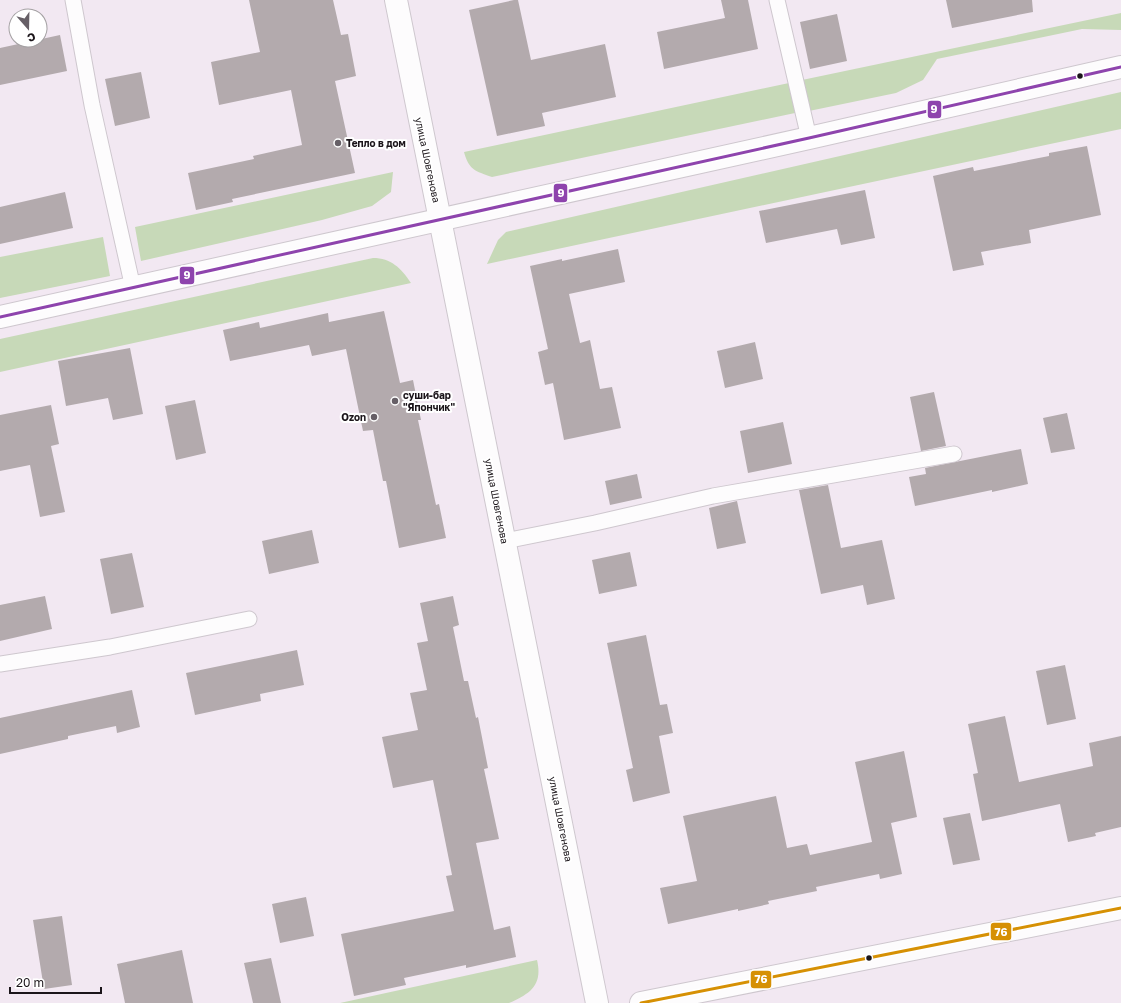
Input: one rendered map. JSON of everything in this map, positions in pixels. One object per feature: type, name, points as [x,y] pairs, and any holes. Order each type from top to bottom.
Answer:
[{"type":"main road","name":"улица Шовгенова","points":[[396,0],[597,1003]]},
{"type":"main road","points":[[0,317],[809,138],[1121,67]]},
{"type":"main road","points":[[641,1003],[1121,908]]},
{"type":"lane","points":[[73,0],[92,105],[133,288]]},
{"type":"lane","points":[[777,0],[809,138]]},
{"type":"lane","points":[[505,541],[713,496],[954,454]]},
{"type":"lane","points":[[0,664],[110,647],[249,620]]},
{"type":"green space","points":[[1121,13],[1121,30],[1082,29],[937,59],[923,80],[896,93],[809,111],[802,80]]},
{"type":"green space","points":[[789,83],[795,113],[492,177],[474,169],[468,163],[464,152]]},
{"type":"green space","points":[[1121,92],[1121,129],[487,264],[498,240],[506,232]]},
{"type":"green space","points":[[393,172],[391,192],[372,206],[322,220],[141,261],[135,227]]},
{"type":"green space","points":[[103,237],[110,276],[0,298],[0,257]]},
{"type":"green space","points":[[373,258],[379,258],[395,265],[411,283],[0,372],[0,339]]},
{"type":"green space","points":[[537,960],[538,976],[533,988],[523,996],[509,1003],[340,1003]]},
{"type":"building","points":[[249,0],[333,0],[341,35],[348,34],[356,76],[335,81],[355,173],[232,199],[233,202],[196,210],[188,173],[254,159],[253,156],[302,145],[291,90],[219,105],[211,62],[260,52]]},
{"type":"building","points":[[518,0],[531,60],[605,44],[616,97],[542,113],[545,126],[497,136],[469,10]]},
{"type":"building","points":[[721,0],[748,0],[758,49],[664,69],[657,32],[725,18]]},
{"type":"building","points":[[946,0],[1032,0],[1033,12],[952,28]]},
{"type":"building","points":[[837,14],[847,61],[810,69],[800,22]]},
{"type":"building","points":[[60,35],[67,71],[0,85],[0,48],[8,46],[8,48],[48,48],[48,38]]},
{"type":"building","points":[[141,72],[150,118],[115,126],[105,79]]},
{"type":"building","points":[[1087,146],[1101,215],[1029,230],[1031,243],[981,252],[984,265],[953,271],[933,176],[973,167],[974,171],[1049,156],[1049,153]]},
{"type":"building","points":[[865,190],[875,238],[841,245],[837,229],[766,243],[759,211]]},
{"type":"building","points":[[65,192],[73,228],[0,244],[0,207]]},
{"type":"building","points":[[618,249],[625,282],[569,294],[580,343],[590,340],[600,389],[612,387],[621,428],[564,440],[553,383],[545,385],[538,352],[548,349],[530,266]]},
{"type":"building","points":[[384,311],[400,383],[413,380],[421,420],[418,420],[436,505],[439,504],[446,538],[399,548],[386,481],[383,481],[373,430],[363,431],[346,349],[312,356],[309,345],[230,361],[223,330],[259,322],[260,328],[328,313],[329,322]]},
{"type":"building","points":[[755,342],[763,379],[725,388],[717,351]]},
{"type":"building","points":[[130,348],[143,414],[113,420],[108,398],[66,406],[58,361]]},
{"type":"building","points":[[934,392],[946,446],[921,451],[910,397]]},
{"type":"building","points":[[195,400],[206,453],[176,460],[165,406]]},
{"type":"building","points":[[51,405],[59,444],[51,446],[65,512],[40,517],[30,465],[0,471],[0,415]]},
{"type":"building","points":[[1067,413],[1075,449],[1051,453],[1043,418]]},
{"type":"building","points":[[783,422],[792,464],[748,473],[740,431]]},
{"type":"building","points":[[1021,449],[1028,484],[915,506],[909,477],[926,474],[925,468]]},
{"type":"building","points":[[637,474],[642,498],[610,505],[605,481]]},
{"type":"building","points":[[828,485],[841,548],[882,540],[895,599],[867,605],[863,585],[821,594],[799,490]]},
{"type":"building","points":[[737,501],[746,543],[717,549],[709,508]]},
{"type":"building","points":[[312,530],[319,563],[269,574],[262,541]]},
{"type":"building","points":[[630,552],[637,586],[599,594],[592,560]]},
{"type":"building","points":[[132,553],[144,607],[111,614],[100,559]]},
{"type":"building","points":[[45,596],[52,629],[0,641],[0,605]]},
{"type":"building","points":[[453,596],[459,625],[453,627],[464,681],[468,681],[476,718],[478,717],[488,768],[484,769],[499,839],[476,843],[494,930],[510,926],[516,957],[466,968],[466,965],[404,978],[406,985],[354,996],[341,934],[454,911],[446,876],[452,875],[433,780],[393,788],[382,737],[418,730],[410,693],[427,690],[417,643],[428,641],[420,603]]},
{"type":"building","points":[[646,635],[660,705],[667,704],[673,733],[659,736],[670,793],[633,802],[626,770],[633,768],[607,643]]},
{"type":"building","points":[[297,650],[304,685],[260,694],[261,701],[195,715],[186,673]]},
{"type":"building","points":[[1065,665],[1076,719],[1047,725],[1036,671]]},
{"type":"building","points":[[132,690],[140,727],[117,733],[116,726],[68,736],[68,739],[0,754],[0,718]]},
{"type":"building","points":[[1005,716],[1019,782],[1093,766],[1089,743],[1121,736],[1121,827],[1095,833],[1096,836],[1068,842],[1060,804],[982,821],[973,774],[978,773],[968,724]]},
{"type":"building","points":[[904,751],[917,817],[891,823],[902,874],[880,879],[879,874],[816,887],[817,891],[768,901],[769,904],[668,924],[660,888],[697,881],[683,816],[776,796],[787,848],[807,844],[810,855],[872,842],[855,762]]},
{"type":"building","points":[[970,813],[980,860],[953,865],[943,818]]},
{"type":"building","points":[[306,897],[314,936],[280,943],[272,904]]},
{"type":"building","points":[[62,916],[72,985],[44,989],[33,920]]},
{"type":"building","points":[[182,950],[193,1003],[125,1003],[117,964]]},
{"type":"building","points":[[271,958],[281,1003],[253,1003],[244,963]]},
{"type":"transit line","name":"9","points":[[0,317],[809,138],[1121,67]]},
{"type":"transit line","name":"76","points":[[641,1003],[1121,908]]},
{"type":"place","name":"Тепло в дом","points":[[338,143]]},
{"type":"place","name":"суши-бар \"Япончик\"","points":[[395,401]]},
{"type":"place","name":"Ozon","points":[[374,417]]}]
